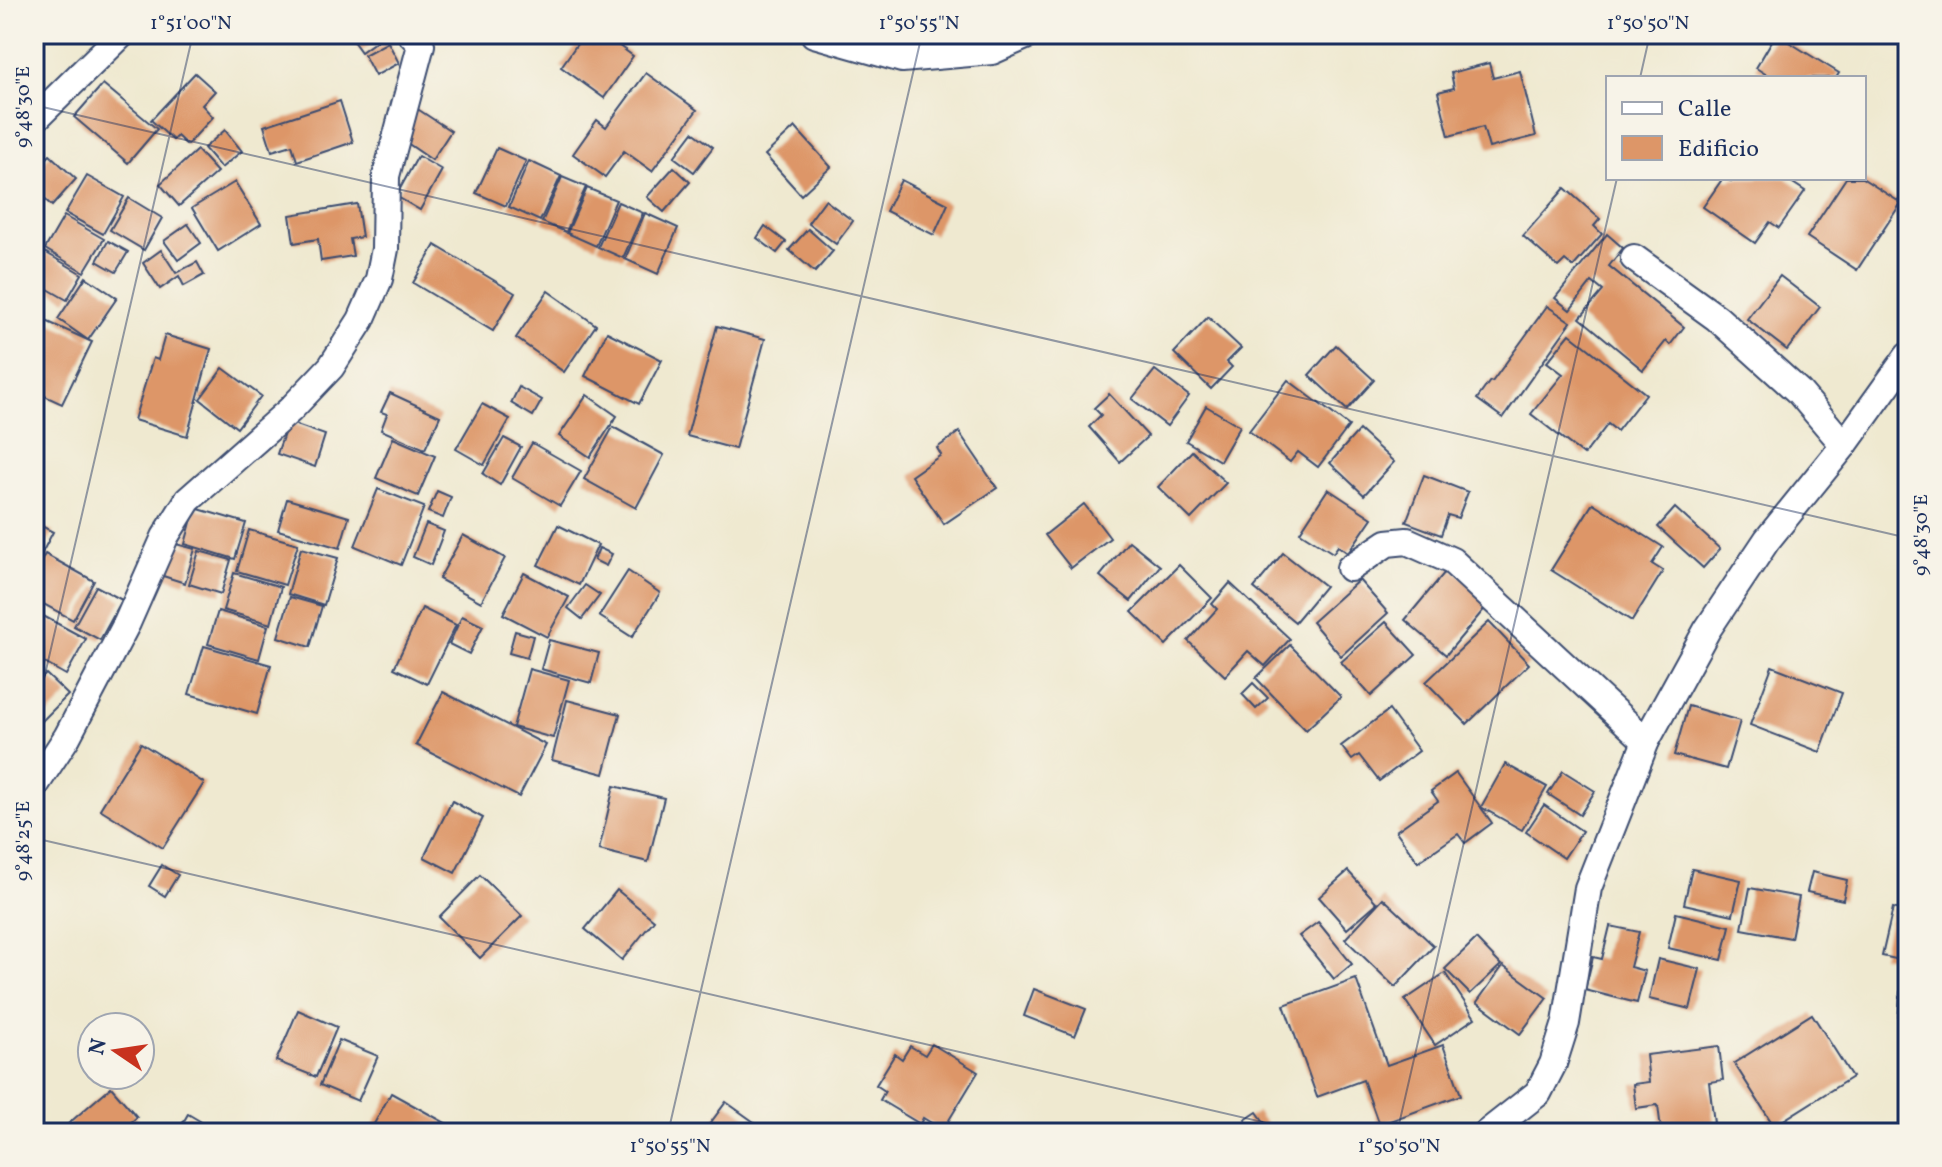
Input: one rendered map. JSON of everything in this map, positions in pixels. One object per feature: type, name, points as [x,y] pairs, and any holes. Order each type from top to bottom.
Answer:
[{"type":"street","points":[[34,120],[122,34]]},
{"type":"street","points":[[34,787],[73,725],[127,623],[165,537],[188,500],[290,410],[331,367],[361,320],[379,279],[385,249],[386,176],[421,45],[411,34]]},
{"type":"street","points":[[814,34],[902,59],[992,51],[1030,34]]},
{"type":"street","points":[[1634,258],[1717,318],[1799,392],[1844,445]]},
{"type":"street","points":[[1487,1133],[1538,1093],[1553,1064],[1566,1023],[1588,888],[1646,741],[1707,630],[1758,552],[1905,367]]},
{"type":"street","points":[[1350,568],[1387,543],[1407,541],[1452,561],[1646,741]]},
{"type":"building","points":[[348,34],[386,34],[361,52]]},
{"type":"building","points":[[584,34],[603,34],[633,56],[604,98],[561,67]]},
{"type":"building","points":[[1776,34],[1839,73],[1837,76],[1766,76],[1756,68]]},
{"type":"building","points":[[388,42],[399,63],[375,76],[364,55]]},
{"type":"building","points":[[1489,63],[1493,78],[1520,71],[1536,136],[1489,148],[1483,127],[1449,136],[1438,92],[1454,88],[1451,73]]},
{"type":"building","points":[[195,73],[215,91],[202,105],[213,117],[187,145],[177,136],[173,140],[151,120]]},
{"type":"building","points":[[646,73],[697,110],[652,171],[624,151],[605,177],[573,154],[597,120],[606,127]]},
{"type":"building","points":[[103,84],[157,129],[128,163],[74,117]]},
{"type":"building","points":[[340,101],[353,142],[297,161],[292,145],[272,151],[264,126]]},
{"type":"building","points":[[416,108],[451,131],[432,160],[397,136]]},
{"type":"building","points":[[795,127],[831,167],[801,195],[765,155]]},
{"type":"building","points":[[225,130],[242,151],[221,168],[204,148]]},
{"type":"building","points":[[693,132],[713,147],[694,172],[674,157]]},
{"type":"building","points":[[497,148],[526,161],[506,206],[476,193]]},
{"type":"building","points":[[197,150],[217,172],[179,206],[160,184]]},
{"type":"building","points":[[50,155],[76,179],[52,206],[34,189],[34,172]]},
{"type":"building","points":[[418,156],[442,170],[420,210],[396,196]]},
{"type":"building","points":[[529,161],[561,176],[540,221],[509,207]]},
{"type":"building","points":[[674,167],[690,182],[664,212],[647,197]]},
{"type":"building","points":[[87,176],[124,197],[103,234],[65,213]]},
{"type":"building","points":[[562,177],[586,187],[566,232],[542,222]]},
{"type":"building","points":[[901,180],[948,204],[934,235],[886,211]]},
{"type":"building","points":[[1722,180],[1788,180],[1805,191],[1779,228],[1770,222],[1755,243],[1703,207]]},
{"type":"building","points":[[1845,180],[1865,180],[1901,203],[1857,270],[1807,237]]},
{"type":"building","points":[[235,182],[261,224],[218,251],[192,208]]},
{"type":"building","points":[[587,188],[616,200],[596,246],[567,233]]},
{"type":"building","points":[[1565,188],[1600,219],[1594,226],[1602,234],[1573,267],[1565,260],[1558,267],[1523,236]]},
{"type":"building","points":[[129,198],[162,218],[144,250],[110,230]]},
{"type":"building","points":[[825,200],[853,221],[836,244],[808,223]]},
{"type":"building","points":[[618,202],[643,213],[623,258],[598,247]]},
{"type":"building","points":[[357,204],[362,237],[350,239],[353,256],[321,261],[318,239],[294,243],[290,215]]},
{"type":"building","points":[[645,213],[678,228],[658,274],[625,259]]},
{"type":"building","points":[[64,216],[104,239],[84,272],[45,249]]},
{"type":"building","points":[[188,224],[201,243],[178,260],[164,241]]},
{"type":"building","points":[[765,226],[786,242],[777,253],[757,238]]},
{"type":"building","points":[[808,229],[833,251],[815,272],[789,250]]},
{"type":"building","points":[[1607,234],[1623,248],[1609,266],[1684,327],[1670,345],[1666,341],[1643,370],[1580,318],[1603,291],[1592,282],[1570,310],[1555,298]]},
{"type":"building","points":[[108,241],[128,252],[116,272],[97,261]]},
{"type":"building","points":[[435,245],[515,293],[493,331],[413,283]]},
{"type":"building","points":[[161,250],[176,273],[197,262],[204,275],[184,286],[179,276],[160,289],[143,263]]},
{"type":"building","points":[[43,251],[82,274],[67,300],[34,281],[34,267]]},
{"type":"building","points":[[1780,276],[1820,307],[1787,350],[1747,319]]},
{"type":"building","points":[[86,277],[117,298],[88,340],[58,319]]},
{"type":"building","points":[[548,291],[596,325],[564,372],[516,338]]},
{"type":"building","points":[[1547,306],[1571,322],[1503,418],[1477,399]]},
{"type":"building","points":[[1208,317],[1241,348],[1227,362],[1232,367],[1211,389],[1174,353]]},
{"type":"building","points":[[46,321],[92,342],[62,404],[34,391],[34,348]]},
{"type":"building","points":[[717,326],[765,339],[735,449],[687,436]]},
{"type":"building","points":[[607,332],[662,360],[639,404],[585,376]]},
{"type":"building","points":[[1570,334],[1646,394],[1617,431],[1608,424],[1584,455],[1531,414],[1563,374],[1547,362]]},
{"type":"building","points":[[165,335],[211,349],[187,436],[134,420],[153,358],[158,360]]},
{"type":"building","points":[[1336,345],[1374,380],[1347,410],[1309,375]]},
{"type":"building","points":[[223,368],[261,396],[237,428],[200,399]]},
{"type":"building","points":[[1155,370],[1189,396],[1167,426],[1132,399]]},
{"type":"building","points":[[1288,380],[1349,426],[1318,467],[1298,452],[1290,462],[1249,431]]},
{"type":"building","points":[[519,387],[542,400],[533,416],[511,403]]},
{"type":"building","points":[[390,393],[440,416],[425,449],[381,430],[387,414],[381,412]]},
{"type":"building","points":[[1109,394],[1148,436],[1120,462],[1089,427],[1101,415],[1094,408]]},
{"type":"building","points":[[587,395],[617,416],[590,457],[559,436]]},
{"type":"building","points":[[482,404],[510,419],[484,465],[456,449]]},
{"type":"building","points":[[1206,406],[1240,426],[1220,461],[1186,441]]},
{"type":"building","points":[[288,422],[325,435],[315,467],[277,454]]},
{"type":"building","points":[[613,427],[664,455],[636,508],[584,479]]},
{"type":"building","points":[[1359,430],[1394,462],[1364,495],[1330,463]]},
{"type":"building","points":[[959,432],[997,488],[944,524],[911,476],[941,455],[937,448]]},
{"type":"building","points":[[393,438],[435,456],[418,496],[376,478]]},
{"type":"building","points":[[504,438],[521,447],[500,485],[483,474]]},
{"type":"building","points":[[532,443],[581,471],[560,506],[512,478]]},
{"type":"building","points":[[1192,451],[1226,483],[1191,519],[1158,487]]},
{"type":"building","points":[[1424,475],[1468,492],[1458,518],[1448,515],[1441,535],[1406,522]]},
{"type":"building","points":[[378,489],[424,507],[401,565],[355,546]]},
{"type":"building","points":[[1328,489],[1372,518],[1348,553],[1338,546],[1333,553],[1300,532]]},
{"type":"building","points":[[437,491],[451,497],[443,518],[428,512]]},
{"type":"building","points":[[287,499],[349,517],[340,548],[278,530]]},
{"type":"building","points":[[1593,503],[1663,547],[1652,564],[1663,571],[1632,621],[1551,570]]},
{"type":"building","points":[[1084,504],[1110,538],[1071,568],[1045,535]]},
{"type":"building","points":[[195,508],[246,523],[235,559],[185,544]]},
{"type":"building","points":[[1675,508],[1720,549],[1703,568],[1658,527]]},
{"type":"building","points":[[34,522],[53,532],[34,568]]},
{"type":"building","points":[[426,524],[444,531],[431,565],[413,557]]},
{"type":"building","points":[[558,525],[598,545],[579,585],[538,565]]},
{"type":"building","points":[[249,530],[298,544],[285,585],[237,571]]},
{"type":"building","points":[[463,535],[505,558],[481,602],[439,579]]},
{"type":"building","points":[[1129,541],[1160,566],[1131,601],[1100,576]]},
{"type":"building","points":[[172,543],[195,549],[185,583],[163,576]]},
{"type":"building","points":[[301,548],[338,558],[324,605],[288,594]]},
{"type":"building","points":[[599,548],[612,554],[606,566],[594,560]]},
{"type":"building","points":[[199,551],[231,560],[221,594],[189,584]]},
{"type":"building","points":[[1283,553],[1325,586],[1295,622],[1254,588]]},
{"type":"building","points":[[45,554],[94,581],[73,620],[34,599],[34,574]]},
{"type":"building","points":[[1179,565],[1212,598],[1166,645],[1132,612]]},
{"type":"building","points":[[1450,566],[1491,601],[1446,655],[1405,620]]},
{"type":"building","points":[[628,571],[660,593],[632,637],[599,616]]},
{"type":"building","points":[[234,573],[281,587],[271,624],[223,610]]},
{"type":"building","points":[[524,573],[569,597],[547,637],[503,614]]},
{"type":"building","points":[[1359,580],[1388,613],[1341,656],[1312,622]]},
{"type":"building","points":[[1230,583],[1290,639],[1265,666],[1248,651],[1225,676],[1188,641],[1217,609],[1212,604]]},
{"type":"building","points":[[585,585],[600,595],[582,619],[568,608]]},
{"type":"building","points":[[96,586],[122,600],[100,640],[74,626]]},
{"type":"building","points":[[290,597],[322,606],[310,647],[278,637]]},
{"type":"building","points":[[422,608],[456,625],[427,684],[394,668]]},
{"type":"building","points":[[34,611],[86,639],[66,675],[34,657]]},
{"type":"building","points":[[218,611],[268,626],[259,659],[208,644]]},
{"type":"building","points":[[462,616],[483,626],[469,654],[449,644]]},
{"type":"building","points":[[1386,622],[1416,655],[1371,696],[1341,662]]},
{"type":"building","points":[[1489,622],[1529,664],[1467,724],[1426,682]]},
{"type":"building","points":[[515,631],[533,636],[527,658],[509,653]]},
{"type":"building","points":[[549,640],[599,653],[591,683],[541,669]]},
{"type":"building","points":[[1290,645],[1341,697],[1306,730],[1256,678]]},
{"type":"building","points":[[204,646],[271,665],[257,714],[189,694]]},
{"type":"building","points":[[1772,666],[1842,693],[1820,752],[1750,725]]},
{"type":"building","points":[[529,669],[569,680],[553,738],[513,727]]},
{"type":"building","points":[[46,674],[68,695],[34,729],[34,686]]},
{"type":"building","points":[[1253,683],[1268,698],[1256,709],[1242,694]]},
{"type":"building","points":[[443,692],[546,745],[519,797],[416,745]]},
{"type":"building","points":[[567,700],[620,714],[604,774],[552,760]]},
{"type":"building","points":[[1688,706],[1740,721],[1726,769],[1674,755]]},
{"type":"building","points":[[1389,710],[1419,751],[1379,781],[1359,755],[1352,760],[1341,746]]},
{"type":"building","points":[[141,743],[204,783],[163,848],[100,809]]},
{"type":"building","points":[[1505,764],[1547,787],[1522,830],[1481,807]]},
{"type":"building","points":[[1563,771],[1595,791],[1580,815],[1548,794]]},
{"type":"building","points":[[1456,773],[1492,823],[1465,843],[1458,834],[1418,862],[1396,831],[1438,801],[1431,791]]},
{"type":"building","points":[[614,786],[664,798],[648,862],[599,850]]},
{"type":"building","points":[[452,801],[483,818],[455,873],[424,857]]},
{"type":"building","points":[[1544,805],[1582,831],[1564,858],[1526,832]]},
{"type":"building","points":[[162,865],[178,875],[165,896],[149,886]]},
{"type":"building","points":[[1692,869],[1741,880],[1733,915],[1684,904]]},
{"type":"building","points":[[1348,871],[1377,903],[1347,929],[1319,897]]},
{"type":"building","points":[[1812,872],[1847,880],[1843,900],[1807,892]]},
{"type":"building","points":[[480,875],[522,916],[480,958],[439,917]]},
{"type":"building","points":[[1750,888],[1799,897],[1791,938],[1742,929]]},
{"type":"building","points":[[617,890],[654,920],[622,960],[585,929]]},
{"type":"building","points":[[1383,898],[1434,946],[1395,987],[1345,939]]},
{"type":"building","points":[[1893,908],[1908,912],[1905,961],[1882,956]]},
{"type":"building","points":[[1676,913],[1730,926],[1722,960],[1668,948]]},
{"type":"building","points":[[1318,922],[1352,964],[1334,979],[1299,936]]},
{"type":"building","points":[[1610,926],[1639,932],[1630,967],[1645,971],[1637,1003],[1585,990],[1593,957],[1602,959]]},
{"type":"building","points":[[1476,939],[1501,965],[1470,994],[1445,969]]},
{"type":"building","points":[[1658,959],[1700,969],[1690,1009],[1649,999]]},
{"type":"building","points":[[1503,966],[1547,998],[1520,1034],[1477,1002]]},
{"type":"building","points":[[1445,973],[1475,1018],[1435,1045],[1405,1000]]},
{"type":"building","points":[[1356,979],[1387,1065],[1443,1045],[1461,1095],[1379,1125],[1363,1080],[1317,1097],[1284,1005]]},
{"type":"building","points":[[1034,989],[1086,1009],[1075,1036],[1024,1016]]},
{"type":"building","points":[[1900,992],[1908,993],[1908,1026],[1898,1025]]},
{"type":"building","points":[[298,1010],[337,1027],[316,1077],[276,1061]]},
{"type":"building","points":[[1812,1014],[1852,1077],[1774,1126],[1734,1063]]},
{"type":"building","points":[[339,1040],[378,1056],[358,1101],[320,1085]]},
{"type":"building","points":[[932,1044],[978,1072],[943,1130],[923,1118],[920,1124],[880,1100],[885,1091],[876,1085],[895,1054],[902,1059],[910,1046],[925,1055]]},
{"type":"building","points":[[1719,1046],[1723,1080],[1709,1082],[1714,1123],[1661,1130],[1658,1105],[1636,1108],[1633,1084],[1649,1082],[1646,1055]]},
{"type":"building","points":[[1908,1078],[1908,1123],[1906,1123],[1901,1079]]},
{"type":"building","points":[[106,1091],[114,1091],[137,1117],[119,1133],[76,1133],[68,1124]]},
{"type":"building","points":[[391,1093],[449,1125],[445,1133],[369,1133]]},
{"type":"building","points":[[726,1102],[754,1122],[746,1133],[703,1133]]},
{"type":"building","points":[[1257,1112],[1272,1133],[1254,1133],[1245,1120]]},
{"type":"building","points":[[188,1114],[220,1133],[177,1133]]}]
